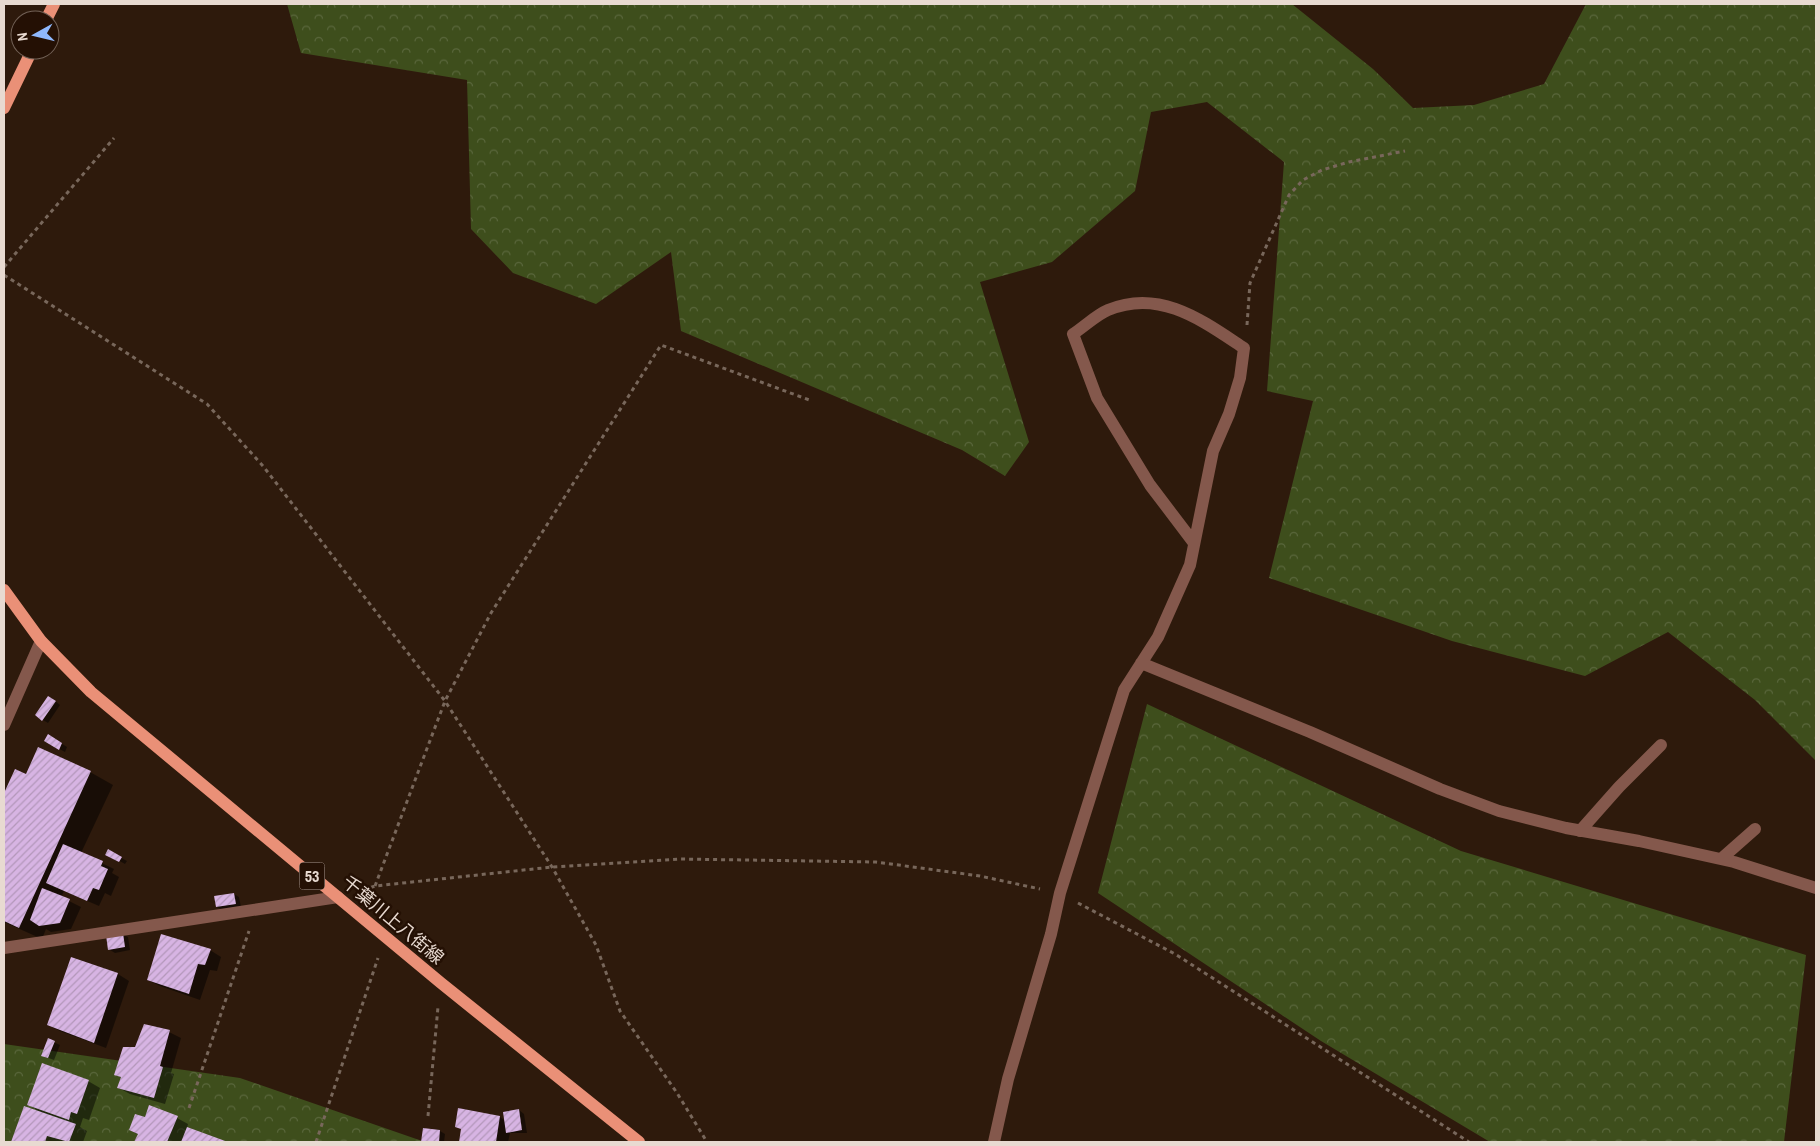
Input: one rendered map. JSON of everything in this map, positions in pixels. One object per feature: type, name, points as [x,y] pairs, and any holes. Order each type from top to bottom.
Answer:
[{"type":"main road","points":[[4,108],[27,60]]},
{"type":"main road","name":"千葉川上八街線","points":[[4,590],[41,641],[91,692],[441,983],[639,1142]]},
{"type":"street","points":[[994,1142],[1008,1079],[1051,934],[1060,893],[1124,690],[1158,637],[1190,565],[1213,451],[1229,414],[1240,378],[1244,348],[1196,316],[1173,306],[1140,303],[1108,310],[1073,334],[1097,398],[1150,485],[1194,543]]},
{"type":"street","points":[[4,725],[41,641]]},
{"type":"street","points":[[1141,664],[1310,732],[1440,789],[1499,811],[1580,831],[1721,859],[1816,888]]},
{"type":"street","points":[[1580,831],[1619,787],[1661,745]]},
{"type":"street","points":[[1721,859],[1755,828]]},
{"type":"street","points":[[4,948],[338,897]]},
{"type":"path","points":[[4,267],[114,138]]},
{"type":"path","points":[[1244,348],[1250,283],[1289,195],[1303,180],[1322,170],[1404,150]]},
{"type":"path","points":[[4,275],[207,404],[263,466],[445,701],[552,868],[596,945],[620,1011],[677,1093],[707,1142]]},
{"type":"path","points":[[375,886],[445,701],[491,614],[661,345],[812,401]]},
{"type":"path","points":[[338,897],[375,886],[552,868],[680,859],[876,862],[980,876],[1060,893],[1175,954],[1469,1142]]},
{"type":"path","points":[[189,1108],[255,911]]},
{"type":"path","points":[[316,1142],[385,936]]},
{"type":"path","points":[[428,1116],[441,983]]},
{"type":"green space","points":[[287,4],[1292,4],[1373,69],[1413,108],[1474,105],[1544,84],[1586,4],[1816,4],[1816,761],[1755,700],[1668,632],[1585,676],[1452,641],[1269,578],[1313,401],[1267,391],[1284,162],[1207,102],[1151,112],[1135,191],[1052,262],[980,282],[1029,442],[1005,476],[962,450],[681,331],[671,252],[596,304],[513,273],[471,229],[467,80],[301,53]]},
{"type":"green space","points":[[1147,704],[1461,851],[1806,955],[1784,1142],[1490,1142],[1321,1041],[1098,893]]},
{"type":"green space","points":[[4,1044],[240,1078],[425,1142],[4,1142]]},
{"type":"building","points":[[48,696],[56,701],[42,721],[35,715]]},
{"type":"building","points":[[48,734],[62,743],[59,750],[44,741]]},
{"type":"building","points":[[38,747],[91,771],[19,928],[4,921],[4,793],[15,769],[26,774]]},
{"type":"building","points":[[63,844],[103,861],[101,866],[108,869],[99,890],[93,888],[87,901],[46,883]]},
{"type":"building","points":[[108,849],[122,857],[119,862],[105,855]]},
{"type":"building","points":[[42,888],[70,899],[60,923],[39,926],[30,920]]},
{"type":"building","points":[[234,893],[236,904],[216,907],[214,896]]},
{"type":"building","points":[[123,933],[125,947],[108,950],[106,935]]},
{"type":"building","points":[[161,934],[211,949],[205,965],[198,964],[189,994],[147,980]]},
{"type":"building","points":[[71,957],[118,973],[94,1043],[47,1025]]},
{"type":"building","points":[[144,1024],[170,1030],[160,1066],[163,1067],[154,1098],[117,1088],[121,1077],[114,1075],[123,1047],[135,1047]]},
{"type":"building","points":[[48,1038],[55,1041],[48,1058],[41,1056]]},
{"type":"building","points":[[42,1063],[89,1080],[77,1114],[71,1112],[69,1120],[27,1105]]},
{"type":"building","points":[[149,1105],[178,1116],[167,1142],[134,1142],[138,1134],[129,1130],[135,1114],[145,1117]]},
{"type":"building","points":[[24,1106],[76,1124],[69,1142],[47,1136],[45,1142],[11,1142]]},
{"type":"building","points":[[458,1108],[500,1116],[496,1142],[459,1142],[461,1129],[455,1127]]},
{"type":"building","points":[[519,1109],[522,1130],[506,1133],[503,1112]]},
{"type":"building","points":[[187,1127],[228,1142],[181,1142]]},
{"type":"building","points":[[423,1128],[440,1130],[439,1142],[421,1142]]}]
